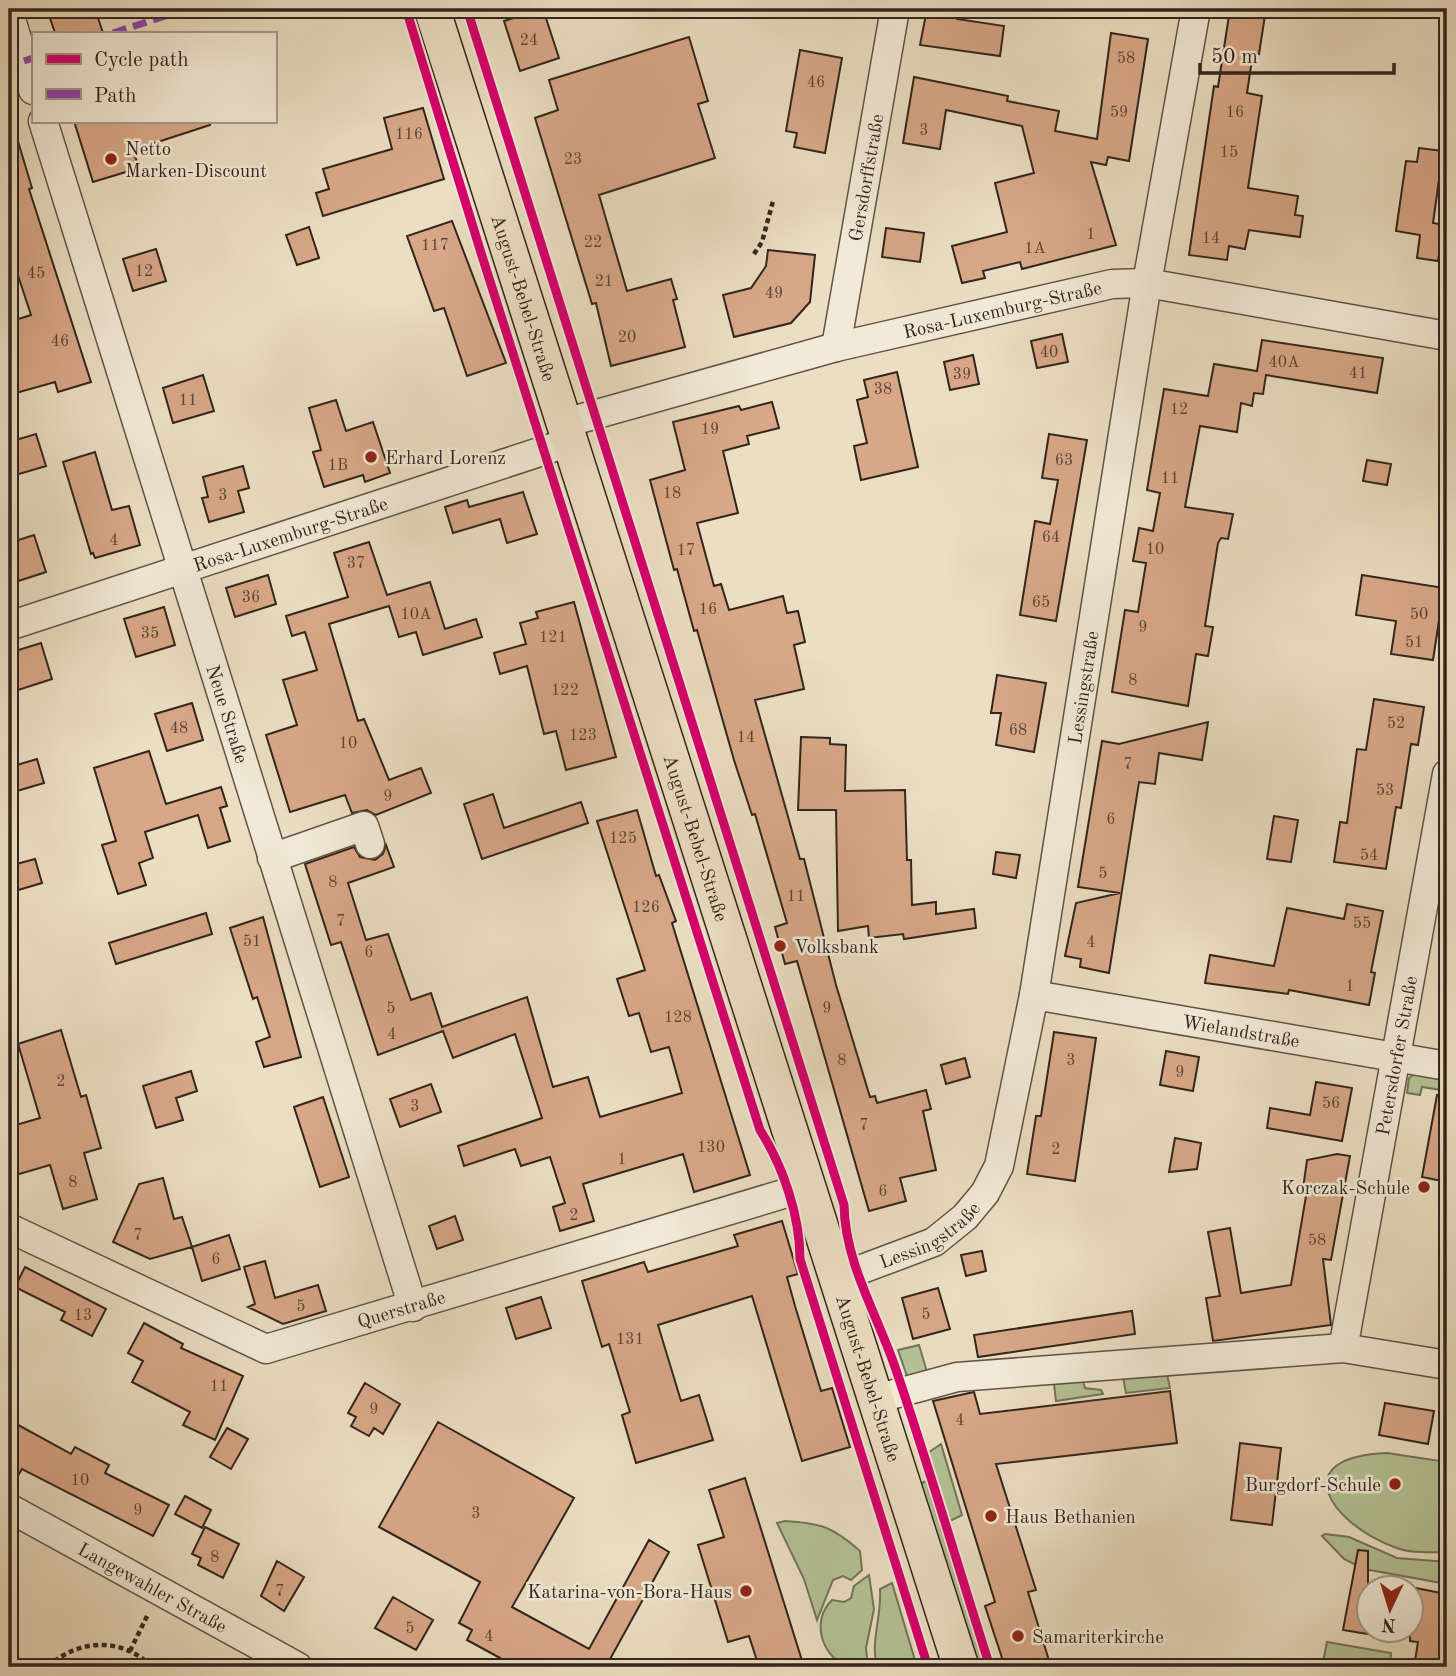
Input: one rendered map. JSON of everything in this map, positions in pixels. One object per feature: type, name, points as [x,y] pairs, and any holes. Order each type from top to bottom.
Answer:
[{"type":"main road","name":"August-Bebel-Straße","points":[[432,9],[810,1186],[961,1667]]},
{"type":"street","name":"Gersdorffstraße","points":[[836,347],[895,9]]},
{"type":"street","name":"Lessingstraße","points":[[838,1278],[934,1242],[965,1217],[985,1193],[999,1166],[1034,995],[1147,282],[1196,9]]},
{"type":"street","points":[[9,13],[32,87]]},
{"type":"street","name":"Neue Straße","points":[[43,122],[413,1307]]},
{"type":"street","name":"Rosa-Luxemburg-Straße","points":[[9,626],[181,569],[567,432],[836,347],[1112,284],[1147,282],[1447,336]]},
{"type":"street","name":"Petersdorfer Straße","points":[[1345,1338],[1447,774]]},
{"type":"street","points":[[272,858],[364,826],[370,844]]},
{"type":"street","name":"Wielandstraße","points":[[1034,995],[1447,1066]]},
{"type":"street","name":"Querstraße","points":[[9,1228],[266,1349],[810,1186]]},
{"type":"street","points":[[876,1399],[957,1377],[1343,1348],[1447,1365]]},
{"type":"street","name":"Langewahler Straße","points":[[9,1508],[298,1667]]},
{"type":"path","points":[[754,254],[762,242],[773,201]]},
{"type":"path","points":[[130,1651],[151,1609]]},
{"type":"path","points":[[48,1667],[73,1649],[111,1643],[130,1651],[152,1667]]},
{"type":"green space","points":[[1417,1072],[1447,1073],[1447,1091],[1422,1087],[1420,1095],[1407,1093],[1409,1078]]},
{"type":"green space","points":[[919,1345],[927,1372],[907,1376],[898,1350]]},
{"type":"green space","points":[[1167,1374],[1170,1388],[1126,1393],[1123,1377]]},
{"type":"green space","points":[[1083,1381],[1085,1388],[1101,1390],[1103,1394],[1056,1401],[1054,1384]]},
{"type":"green space","points":[[941,1444],[962,1515],[950,1521],[928,1453]]},
{"type":"green space","points":[[1387,1453],[1447,1462],[1447,1552],[1413,1552],[1394,1547],[1352,1523],[1337,1508],[1328,1493],[1328,1478],[1336,1466],[1355,1457]]},
{"type":"green space","points":[[926,1481],[984,1667],[975,1667],[918,1485]]},
{"type":"green space","points":[[777,1523],[808,1523],[834,1531],[860,1551],[862,1570],[851,1580],[843,1576],[833,1580],[817,1620],[804,1579]]},
{"type":"green space","points":[[1325,1534],[1349,1537],[1397,1558],[1447,1562],[1447,1584],[1424,1580],[1424,1574],[1392,1574],[1364,1569],[1344,1559],[1322,1536]]},
{"type":"green space","points":[[869,1575],[874,1609],[866,1648],[868,1667],[848,1667],[837,1661],[825,1646],[822,1617],[832,1600],[844,1602],[851,1598],[854,1586]]},
{"type":"green space","points":[[892,1583],[917,1667],[877,1667],[875,1648],[880,1589]]},
{"type":"green space","points":[[1327,1642],[1391,1653],[1390,1667],[1322,1667]]},
{"type":"building","points":[[47,9],[95,9],[103,32],[55,32]]},
{"type":"building","points":[[543,9],[559,58],[520,71],[504,21]]},
{"type":"building","points":[[927,9],[959,9],[957,19],[1004,26],[1000,56],[920,45]]},
{"type":"building","points":[[1230,9],[1266,9],[1259,54],[1253,53],[1247,93],[1262,96],[1248,188],[1298,196],[1295,215],[1303,216],[1300,237],[1249,230],[1245,249],[1229,246],[1227,260],[1189,255],[1214,86],[1218,87]]},
{"type":"building","points":[[1111,33],[1148,39],[1129,161],[1108,157],[1106,165],[1091,162],[1116,245],[1022,269],[1020,262],[983,271],[985,278],[962,283],[952,246],[1007,232],[995,183],[1034,173],[1022,126],[946,110],[940,149],[903,143],[914,77],[1008,96],[1007,101],[1059,111],[1055,131],[1097,139]]},
{"type":"building","points":[[689,37],[708,101],[698,104],[715,158],[599,195],[627,291],[671,279],[677,299],[673,300],[685,347],[611,366],[596,303],[592,304],[535,118],[558,110],[549,80]]},
{"type":"building","points":[[800,50],[842,58],[825,153],[794,147],[797,133],[786,131]]},
{"type":"building","points":[[423,108],[444,179],[323,216],[316,193],[329,189],[323,169],[392,149],[384,118]]},
{"type":"building","name":"Netto Marken-Discount","points":[[74,122],[210,122],[210,125],[133,150],[139,168],[93,182]]},
{"type":"building","points":[[14,128],[32,188],[29,189],[91,382],[58,392],[55,382],[9,395],[9,322],[31,315],[9,248],[9,129]]},
{"type":"building","points":[[1419,148],[1443,151],[1433,223],[1444,225],[1438,261],[1417,258],[1420,235],[1396,231],[1406,161],[1417,162]]},
{"type":"building","points":[[452,221],[506,363],[467,376],[444,308],[434,311],[407,236]]},
{"type":"building","points":[[309,227],[319,258],[297,265],[286,235]]},
{"type":"building","points":[[886,228],[924,233],[920,262],[882,257]]},
{"type":"building","points":[[156,249],[166,281],[133,291],[123,259]]},
{"type":"building","points":[[768,250],[815,255],[810,302],[791,323],[734,337],[723,295],[751,288],[766,266]]},
{"type":"building","points":[[1062,334],[1068,362],[1037,368],[1031,341]]},
{"type":"building","points":[[1262,340],[1383,358],[1377,393],[1266,375],[1263,394],[1254,393],[1252,406],[1241,403],[1237,432],[1200,426],[1185,507],[1233,514],[1228,539],[1221,538],[1218,543],[1205,626],[1213,627],[1208,656],[1196,654],[1188,706],[1112,692],[1125,610],[1138,612],[1146,563],[1133,561],[1139,528],[1153,531],[1160,493],[1147,490],[1164,389],[1208,396],[1214,364],[1257,371]]},
{"type":"building","points":[[973,355],[979,384],[950,390],[944,362]]},
{"type":"building","points":[[897,372],[918,467],[861,480],[854,446],[867,443],[857,400],[868,397],[864,380]]},
{"type":"building","points":[[203,375],[214,411],[173,423],[163,388]]},
{"type":"building","points":[[336,400],[346,431],[373,422],[390,473],[365,482],[363,475],[324,487],[313,452],[321,450],[309,408]]},
{"type":"building","points":[[772,402],[779,428],[747,436],[749,444],[723,451],[738,513],[697,523],[714,586],[721,584],[729,610],[783,596],[787,613],[798,611],[805,642],[794,645],[804,689],[755,700],[800,859],[804,859],[836,985],[870,1097],[875,1096],[877,1103],[926,1090],[931,1109],[923,1111],[936,1170],[900,1178],[906,1201],[869,1211],[797,961],[785,964],[775,927],[787,923],[755,814],[752,815],[734,760],[697,630],[694,631],[677,569],[674,570],[650,480],[685,470],[673,422],[739,406],[741,410]]},
{"type":"building","points":[[36,434],[46,466],[9,477],[9,442]]},
{"type":"building","points":[[1049,434],[1087,440],[1056,621],[1020,615],[1035,521],[1050,524],[1058,480],[1042,478]]},
{"type":"building","points":[[95,452],[112,510],[129,506],[140,545],[95,558],[93,553],[91,554],[63,462]]},
{"type":"building","points":[[1367,460],[1391,464],[1387,485],[1363,481]]},
{"type":"building","points":[[243,466],[249,488],[238,491],[244,512],[209,522],[202,498],[208,497],[203,477]]},
{"type":"building","points":[[523,492],[537,534],[507,543],[500,519],[453,533],[445,507],[467,500],[469,507]]},
{"type":"building","points":[[34,535],[46,572],[9,584],[9,543]]},
{"type":"building","points":[[369,542],[387,595],[430,582],[445,629],[476,619],[482,637],[423,655],[416,632],[399,637],[389,606],[329,624],[358,721],[364,719],[389,780],[421,768],[431,793],[376,815],[367,810],[352,813],[345,795],[290,812],[266,735],[297,725],[283,680],[317,670],[305,632],[292,636],[286,616],[348,597],[334,553]]},
{"type":"building","points":[[268,575],[276,604],[235,617],[226,588]]},
{"type":"building","points":[[1362,575],[1444,588],[1433,660],[1391,654],[1396,621],[1356,615]]},
{"type":"building","points":[[574,602],[616,757],[566,770],[556,731],[544,734],[527,666],[500,674],[494,653],[526,644],[520,623],[538,618],[536,612]]},
{"type":"building","points":[[164,607],[175,645],[136,657],[124,619]]},
{"type":"building","points":[[41,643],[52,679],[18,690],[9,653]]},
{"type":"building","points":[[997,675],[1046,683],[1034,752],[996,745],[1001,713],[991,713]]},
{"type":"building","points":[[1374,699],[1424,707],[1418,745],[1411,744],[1401,808],[1396,807],[1386,869],[1334,862],[1340,822],[1347,823],[1357,749],[1366,750]]},
{"type":"building","points":[[192,703],[203,740],[167,751],[155,714]]},
{"type":"building","points":[[1208,722],[1202,760],[1159,753],[1155,784],[1139,782],[1109,973],[1080,967],[1081,959],[1065,956],[1076,903],[1120,893],[1078,887],[1102,741],[1119,744]]},
{"type":"building","points":[[801,737],[830,738],[830,744],[846,745],[845,791],[905,790],[907,860],[911,860],[912,905],[936,902],[936,914],[974,909],[976,928],[904,939],[903,934],[869,938],[868,926],[838,931],[836,810],[798,810]]},
{"type":"building","points":[[149,751],[166,804],[221,787],[227,806],[220,808],[230,841],[208,848],[198,815],[145,832],[153,858],[139,863],[146,885],[118,894],[102,845],[116,841],[94,768]]},
{"type":"building","points":[[37,759],[44,783],[17,791],[10,767]]},
{"type":"building","points":[[493,794],[504,828],[581,802],[588,823],[482,859],[464,804]]},
{"type":"building","points":[[637,810],[656,876],[659,875],[676,921],[672,923],[750,1175],[694,1192],[683,1154],[583,1184],[594,1221],[560,1231],[553,1207],[565,1203],[550,1157],[521,1166],[515,1149],[464,1166],[458,1146],[542,1118],[515,1034],[453,1058],[443,1031],[378,1055],[341,942],[331,945],[305,864],[354,847],[360,857],[375,860],[383,854],[386,845],[394,867],[348,883],[366,940],[388,934],[411,1000],[431,993],[442,1027],[527,997],[553,1087],[588,1077],[600,1117],[682,1093],[669,1047],[651,1052],[639,1013],[629,1016],[617,979],[645,970],[597,821]]},
{"type":"building","points":[[1274,816],[1298,820],[1291,862],[1267,859]]},
{"type":"building","points":[[996,852],[1020,855],[1016,878],[993,874]]},
{"type":"building","points":[[35,859],[42,883],[15,891],[9,866]]},
{"type":"building","points":[[1347,904],[1383,911],[1371,972],[1375,973],[1369,1005],[1289,990],[1288,994],[1205,983],[1210,955],[1274,966],[1287,908],[1344,919]]},
{"type":"building","points":[[206,913],[212,934],[116,964],[109,943]]},
{"type":"building","points":[[263,917],[301,1057],[264,1067],[256,1042],[270,1037],[257,997],[253,999],[230,928]]},
{"type":"building","points":[[61,1030],[81,1097],[86,1095],[101,1148],[84,1153],[97,1199],[63,1209],[50,1165],[9,1177],[9,1127],[40,1118],[18,1044]]},
{"type":"building","points":[[1054,1032],[1096,1038],[1075,1181],[1027,1174],[1036,1116],[1041,1116]]},
{"type":"building","points":[[1166,1051],[1199,1057],[1193,1091],[1160,1085]]},
{"type":"building","points":[[965,1058],[970,1077],[946,1084],[941,1065]]},
{"type":"building","points":[[191,1071],[197,1091],[176,1098],[183,1120],[156,1128],[143,1086]]},
{"type":"building","points":[[1316,1082],[1352,1088],[1342,1141],[1267,1128],[1270,1108],[1310,1115]]},
{"type":"building","points":[[431,1084],[441,1112],[400,1127],[390,1099]]},
{"type":"building","points":[[1437,1095],[1447,1096],[1447,1182],[1422,1177]]},
{"type":"building","points":[[323,1097],[349,1177],[320,1187],[294,1107]]},
{"type":"building","points":[[1175,1138],[1201,1143],[1197,1169],[1169,1172]]},
{"type":"building","points":[[1337,1154],[1350,1156],[1331,1260],[1323,1259],[1331,1325],[1213,1341],[1206,1298],[1220,1296],[1208,1232],[1230,1228],[1241,1293],[1291,1285],[1307,1190],[1303,1189],[1307,1160]]},
{"type":"building","points":[[163,1178],[174,1219],[182,1217],[192,1247],[150,1259],[113,1242],[139,1184]]},
{"type":"building","points":[[455,1216],[463,1240],[437,1249],[429,1226]]},
{"type":"building","points":[[782,1221],[798,1274],[787,1277],[795,1306],[821,1391],[832,1388],[850,1447],[802,1461],[752,1296],[658,1325],[681,1401],[699,1395],[713,1440],[636,1463],[622,1415],[630,1412],[609,1344],[602,1347],[582,1281],[644,1262],[648,1272],[738,1246],[734,1235]]},
{"type":"building","points":[[229,1235],[240,1269],[202,1281],[192,1247]]},
{"type":"building","points":[[982,1251],[986,1271],[966,1276],[961,1255]]},
{"type":"building","points":[[265,1261],[275,1298],[318,1285],[326,1311],[283,1324],[248,1307],[255,1304],[244,1267]]},
{"type":"building","points":[[25,1267],[106,1309],[92,1336],[61,1320],[65,1312],[15,1287]]},
{"type":"building","points":[[938,1288],[950,1329],[913,1339],[902,1298]]},
{"type":"building","points":[[541,1297],[551,1328],[516,1339],[506,1308]]},
{"type":"building","points":[[1132,1311],[1135,1334],[978,1357],[974,1335]]},
{"type":"building","points":[[144,1323],[183,1344],[181,1348],[243,1376],[215,1440],[183,1425],[190,1412],[132,1382],[143,1361],[128,1353]]},
{"type":"building","points":[[365,1383],[400,1404],[383,1434],[374,1428],[369,1436],[351,1426],[356,1417],[348,1413]]},
{"type":"building","points":[[1170,1391],[1177,1443],[996,1464],[1036,1590],[1028,1592],[1051,1667],[1005,1667],[985,1606],[995,1602],[933,1401],[974,1392],[980,1414]]},
{"type":"building","points":[[1385,1403],[1434,1411],[1428,1444],[1379,1435]]},
{"type":"building","points":[[9,1420],[71,1454],[75,1447],[109,1465],[105,1473],[169,1505],[153,1536],[22,1469],[9,1491]]},
{"type":"building","points":[[438,1422],[574,1498],[512,1607],[589,1649],[649,1540],[669,1552],[609,1661],[621,1667],[495,1667],[500,1658],[467,1640],[472,1630],[459,1623],[480,1582],[379,1527]]},
{"type":"building","points":[[227,1428],[248,1439],[231,1469],[210,1457]]},
{"type":"building","points":[[1240,1443],[1281,1448],[1272,1525],[1231,1520]]},
{"type":"building","name":"Katarina-von-Bora-Haus","points":[[745,1478],[804,1667],[759,1667],[749,1636],[728,1642],[698,1545],[724,1537],[709,1490]]},
{"type":"building","points":[[185,1496],[211,1510],[202,1528],[175,1514]]},
{"type":"building","points":[[205,1527],[239,1544],[223,1578],[198,1565],[201,1558],[192,1554]]},
{"type":"building","points":[[1358,1550],[1368,1551],[1368,1574],[1354,1574],[1354,1632],[1343,1630]]},
{"type":"building","points":[[277,1561],[304,1577],[284,1611],[261,1596]]},
{"type":"building","points":[[1424,1590],[1447,1594],[1447,1667],[1414,1667],[1418,1644],[1424,1644]]},
{"type":"building","points":[[393,1597],[433,1620],[416,1650],[375,1628]]},
{"type":"marked path","points":[[116,32],[187,9]]},
{"type":"marked path","points":[[24,61],[32,58]]},
{"type":"cycle path","points":[[406,9],[760,1130],[776,1159],[789,1192],[797,1226],[800,1259],[928,1667]]},
{"type":"cycle path","points":[[467,9],[844,1205],[856,1268],[908,1404],[990,1667]]},
{"type":"place","name":"Netto Marken-Discount","points":[[111,159]]},
{"type":"place","name":"Erhard Lorenz","points":[[371,457]]},
{"type":"place","name":"Volksbank","points":[[780,946]]},
{"type":"place","name":"Korczak-Schule","points":[[1424,1187]]},
{"type":"place","name":"Burgdorf-Schule","points":[[1395,1484]]},
{"type":"place","name":"Haus Bethanien","points":[[991,1516]]},
{"type":"place","name":"Katarina-von-Bora-Haus","points":[[746,1591]]},
{"type":"place","name":"Samariterkirche","points":[[1018,1636]]}]
